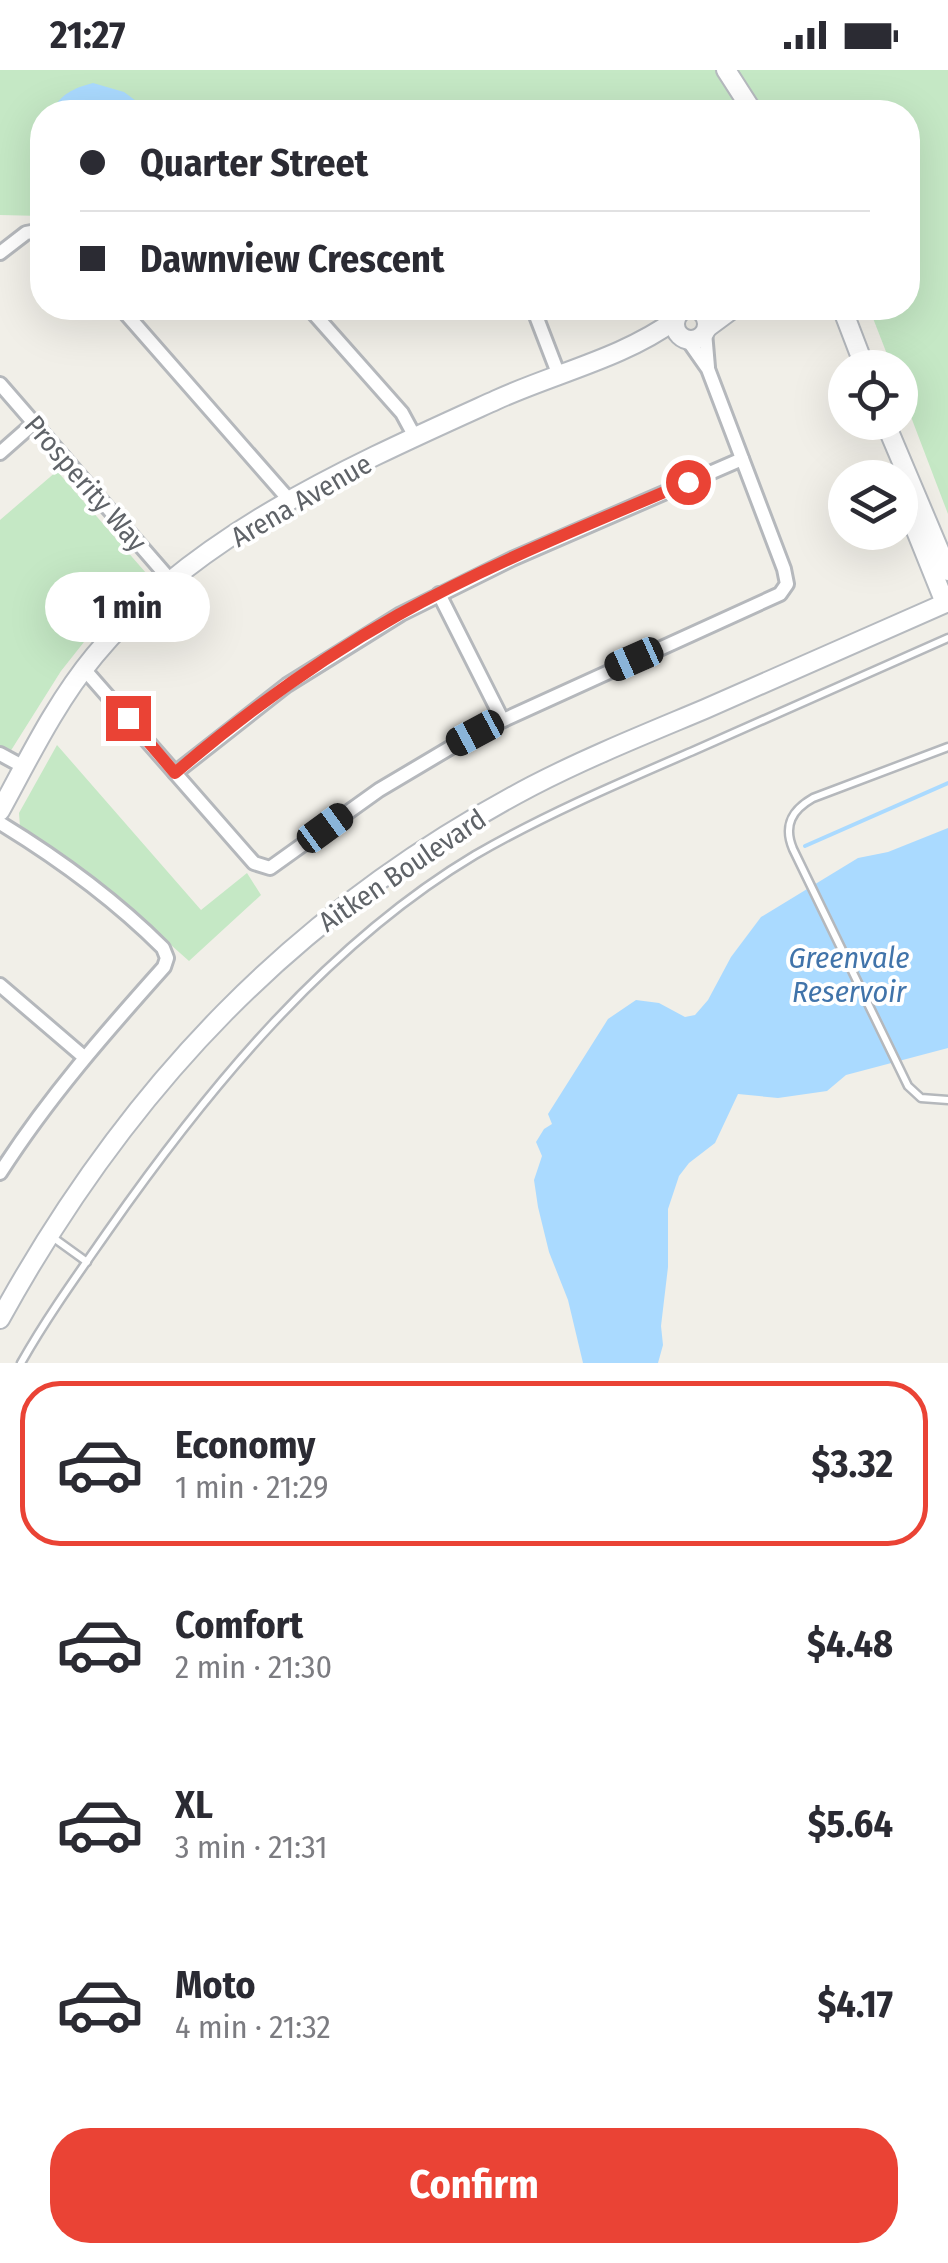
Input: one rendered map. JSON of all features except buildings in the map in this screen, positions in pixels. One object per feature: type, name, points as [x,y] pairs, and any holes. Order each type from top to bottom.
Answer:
[{"type":"street","points":[[726,70],[745,100]]},
{"type":"street","points":[[0,253],[20,236],[30,233]]},
{"type":"street","points":[[132,320],[291,502]]},
{"type":"street","points":[[320,320],[402,412],[415,437]]},
{"type":"street","points":[[538,320],[558,374]]},
{"type":"street","points":[[834,320],[845,350]]},
{"type":"street","points":[[847,320],[858,350]]},
{"type":"street","points":[[84,669],[257,865],[270,868],[378,790],[502,719],[782,592],[786,576],[690,321]]},
{"type":"street","name":"Arena Avenue","points":[[0,810],[84,669],[126,622],[234,537],[291,502],[415,437],[690,321]]},
{"type":"street","name":"Prosperity Way","points":[[0,384],[172,582]]},
{"type":"street","points":[[0,453],[34,423]]},
{"type":"street","points":[[893,440],[948,571]]},
{"type":"street","points":[[175,773],[286,685],[374,629],[439,594],[742,459]]},
{"type":"street","points":[[918,535],[946,602]]},
{"type":"street","points":[[439,594],[502,719]]},
{"type":"street","name":"Aitken Boulevard","points":[[0,1319],[48,1234],[126,1122],[216,1020],[292,949],[379,880],[456,829],[536,784],[946,602]]},
{"type":"street","points":[[0,754],[24,767]]},
{"type":"street","points":[[0,823],[100,892],[166,954],[162,970],[84,1057],[0,1173]]},
{"type":"street","points":[[0,985],[84,1057]]},
{"type":"lane","points":[[21,1363],[168,1146],[217,1086],[313,985],[374,928],[475,855],[605,790],[948,638]]},
{"type":"lane","points":[[948,747],[813,798],[795,811],[788,831],[793,849],[908,1086],[928,1101],[948,1100]]},
{"type":"lane","points":[[48,1234],[87,1262]]},
{"type":"green space","points":[[0,70],[948,70],[948,514],[918,435],[918,350],[885,350],[874,320],[920,320],[920,100],[30,100],[30,216],[0,215]]},
{"type":"green space","points":[[57,471],[146,573],[146,581],[84,642],[10,752],[0,747],[0,520]]},
{"type":"green space","points":[[57,745],[201,910],[247,873],[261,895],[189,961],[109,890],[20,827],[19,813]]},
{"type":"water","points":[[93,83],[124,92],[135,100],[60,100]]},
{"type":"water","name":"Greenvale Reservoir","points":[[948,828],[948,1048],[846,1075],[827,1091],[778,1098],[738,1094],[715,1143],[679,1176],[668,1209],[663,1345],[658,1363],[583,1363],[568,1300],[549,1252],[538,1207],[534,1180],[542,1156],[536,1142],[552,1124],[548,1114],[608,1019],[636,1000],[659,1003],[685,1017],[695,1015],[761,917],[858,858],[888,852]]},
{"type":"waterway","points":[[805,846],[948,783]]},
{"type":"route","points":[[128,718],[175,773],[286,685],[374,629],[512,558],[688,482]]}]
